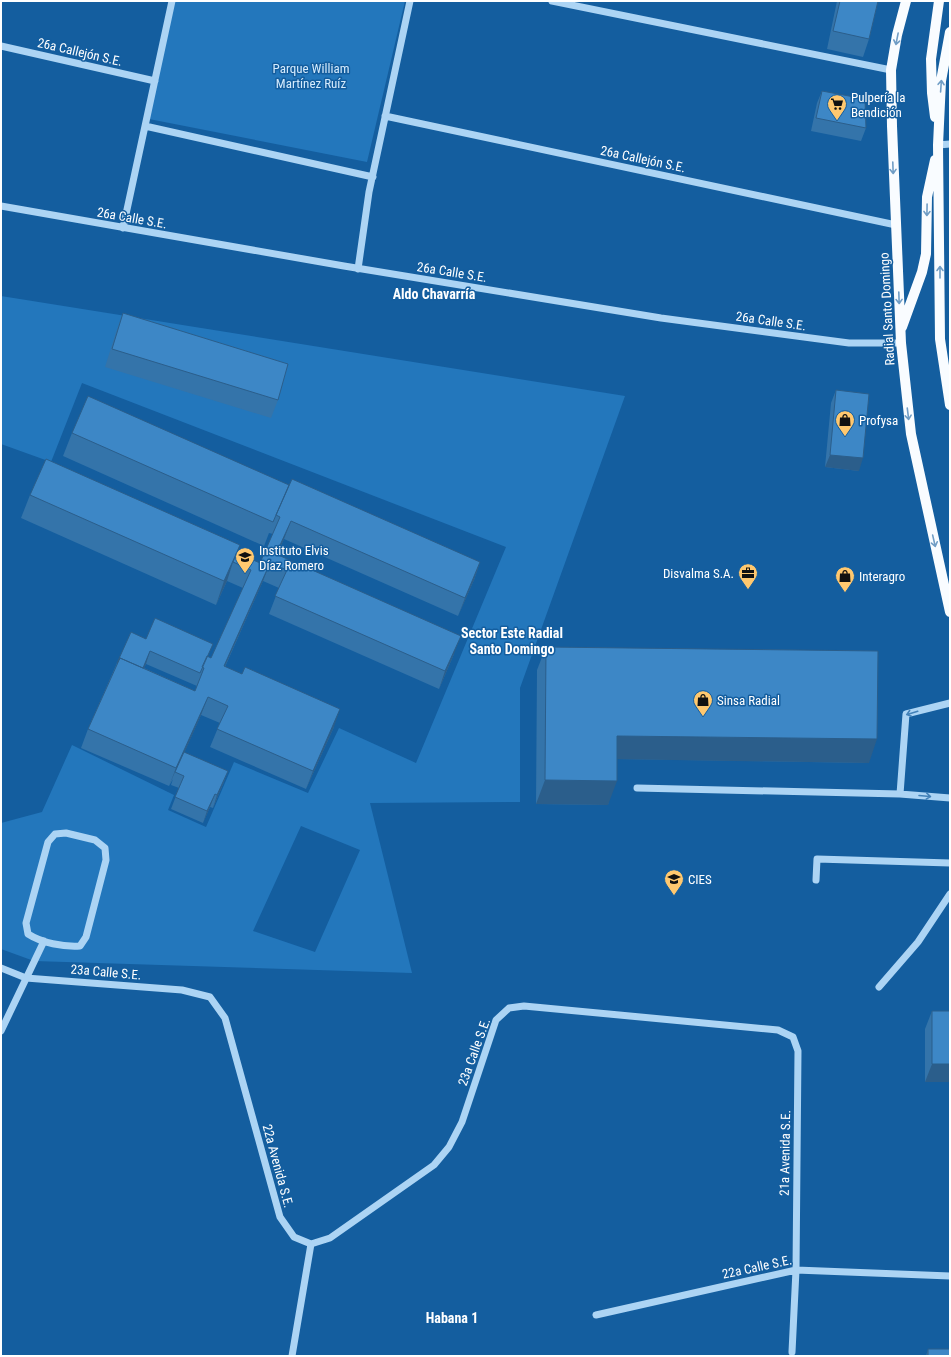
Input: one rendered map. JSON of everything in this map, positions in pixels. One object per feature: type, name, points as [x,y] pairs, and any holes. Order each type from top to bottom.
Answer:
[{"type":"main road","name":"Radial Santo Domingo","points":[[906,1],[897,35],[891,70],[900,342],[911,434],[950,612]]},
{"type":"main road","points":[[900,331],[922,272],[926,254],[927,197],[938,145],[932,93],[931,59],[938,1]]},
{"type":"main road","points":[[950,32],[941,81],[938,145],[940,339],[950,405]]},
{"type":"street","points":[[123,228],[172,1]]},
{"type":"street","points":[[358,269],[373,177],[410,1]]},
{"type":"street","points":[[552,1],[891,70]]},
{"type":"street","name":"26a Callejón S.E.","points":[[1,46],[155,81]]},
{"type":"street","name":"26a Callejón S.E.","points":[[385,116],[896,225]]},
{"type":"street","points":[[144,126],[373,177]]},
{"type":"street","points":[[938,145],[950,144]]},
{"type":"street","name":"26a Calle S.E.","points":[[1,206],[358,269],[669,319],[849,343],[900,342]]},
{"type":"street","points":[[900,794],[906,714],[950,703]]},
{"type":"street","points":[[637,788],[900,794],[950,798]]},
{"type":"street","points":[[66,832],[96,840],[105,848],[106,860],[86,937],[80,946],[68,947],[44,941],[36,939],[28,934],[26,923],[48,842],[55,834],[66,832]]},
{"type":"street","points":[[816,880],[817,860],[950,863]]},
{"type":"street","points":[[879,987],[918,942],[950,894]]},
{"type":"street","points":[[1,1031],[44,941]]},
{"type":"street","name":"23a Calle S.E.","points":[[1,968],[26,978],[182,990],[210,997]]},
{"type":"street","name":"22a Avenida S.E.","points":[[210,997],[225,1018],[280,1217],[294,1237],[311,1244]]},
{"type":"street","name":"23a Calle S.E.","points":[[311,1244],[330,1238],[434,1165],[449,1147],[462,1122],[496,1020],[509,1008],[524,1006],[778,1030],[793,1037]]},
{"type":"street","name":"21a Avenida S.E.","points":[[792,1352],[796,1270],[798,1051],[793,1037]]},
{"type":"street","points":[[292,1356],[311,1244]]},
{"type":"street","name":"22a Calle S.E.","points":[[596,1314],[796,1270],[950,1276]]},
{"type":"green space","name":"Parque William Martínez Ruíz","points":[[175,1],[405,1],[367,162],[149,119]]},
{"type":"green space","points":[[1,296],[625,396],[520,688],[520,802],[370,803],[412,973],[34,961],[1,949],[1,823],[42,812],[72,745],[174,795],[168,810],[206,827],[234,762],[308,793],[339,728],[416,763],[506,547],[82,383],[51,462],[1,444]],"holes":[[[301,826],[360,850],[315,952],[253,931]]]},
{"type":"building","points":[[840,1],[878,1],[869,39],[833,31]]},
{"type":"building","points":[[822,91],[865,99],[866,128],[816,118]]},
{"type":"building","points":[[123,313],[288,364],[278,400],[112,349]]},
{"type":"building","name":"Profysa","points":[[836,390],[869,394],[863,458],[830,455]]},
{"type":"building","points":[[88,396],[289,485],[273,522],[72,433]]},
{"type":"building","points":[[46,459],[240,545],[224,581],[30,495]]},
{"type":"building","points":[[292,479],[480,562],[465,598],[291,521],[276,554],[461,636],[445,671],[275,596],[287,570],[270,563],[224,666],[242,674],[245,667],[340,709],[313,771],[217,729],[228,706],[208,697],[176,768],[88,729],[120,658],[195,691],[207,656],[211,658],[251,570],[233,562],[237,553],[260,563],[280,517],[276,515]]},
{"type":"building","points":[[155,618],[213,644],[200,673],[150,651],[143,668],[120,658],[117,663],[131,632],[146,639]]},
{"type":"building","name":"Sinsa Radial","points":[[546,647],[878,651],[877,739],[617,736],[617,781],[545,780]]},
{"type":"building","points":[[184,752],[228,771],[217,795],[215,794],[207,811],[175,797],[184,776],[175,772]]},
{"type":"building","points":[[932,1011],[950,1011],[950,1064],[932,1064]]},
{"type":"building","points":[[928,1349],[950,1349],[950,1356],[928,1356]]},
{"type":"place","name":"Pulpería la Bendición","points":[[837,121]]},
{"type":"place","name":"Profysa","points":[[845,437]]},
{"type":"place","name":"Instituto Elvis Díaz Romero","points":[[245,574]]},
{"type":"place","name":"Disvalma S.A.","points":[[748,590]]},
{"type":"place","name":"Interagro","points":[[845,593]]},
{"type":"place","name":"Sinsa Radial","points":[[703,717]]},
{"type":"place","name":"CIES","points":[[674,896]]},
{"type":"district","name":"Aldo Chavarría","points":[[434,294]]},
{"type":"district","name":"Sector Este Radial Santo Domingo","points":[[512,642]]},
{"type":"district","name":"Habana 1","points":[[452,1318]]}]
